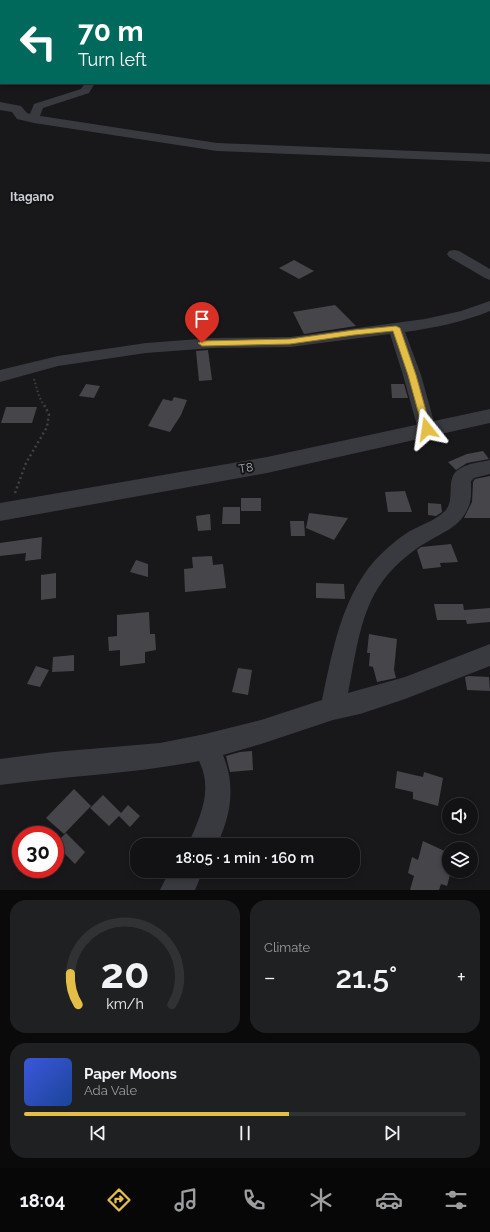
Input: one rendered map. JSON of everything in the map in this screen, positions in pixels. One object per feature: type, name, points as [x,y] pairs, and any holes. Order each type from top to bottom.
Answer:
[{"type":"street","points":[[34,119],[38,106],[81,92],[88,88],[90,84]]},
{"type":"street","points":[[0,106],[16,109],[22,116],[34,119],[217,147],[490,158]]},
{"type":"street","points":[[454,254],[490,275]]},
{"type":"street","points":[[0,376],[58,361],[153,347],[213,343],[290,342],[354,332],[445,321],[490,306]]},
{"type":"street","points":[[396,328],[412,375],[427,429]]},
{"type":"street","name":"T8","points":[[5,511],[267,465],[490,416]]},
{"type":"street","points":[[333,708],[349,637],[360,601],[370,582],[398,551],[419,536],[451,518],[458,509],[462,497],[461,479],[467,473],[490,467]]},
{"type":"street","points":[[0,772],[54,765],[160,756],[205,747],[261,732],[333,708],[360,702],[405,688],[490,655]]},
{"type":"street","points":[[205,747],[213,759],[218,783],[216,810],[205,838]]},
{"type":"street","points":[[175,890],[185,878]]},
{"type":"path","points":[[5,511],[16,489],[26,462],[47,428],[49,420],[49,414],[39,396],[30,368]]},
{"type":"building","points":[[294,260],[314,271],[299,279],[279,268]]},
{"type":"building","points":[[335,305],[356,326],[304,334],[293,312]]},
{"type":"building","points":[[208,350],[212,380],[199,381],[196,351]]},
{"type":"building","points":[[86,384],[100,386],[94,398],[79,396]]},
{"type":"building","points":[[391,384],[404,384],[408,398],[392,398]]},
{"type":"building","points":[[174,397],[187,400],[181,415],[170,432],[148,426],[163,399],[172,401]]},
{"type":"building","points":[[6,407],[37,407],[32,423],[1,423]]},
{"type":"building","points":[[483,451],[489,459],[467,463],[456,470],[448,462],[467,454]]},
{"type":"building","points":[[490,476],[490,518],[464,518],[472,502],[473,482],[475,479]]},
{"type":"building","points":[[405,491],[412,512],[388,512],[385,492]]},
{"type":"building","points":[[241,498],[261,498],[261,511],[241,511]]},
{"type":"building","points":[[428,503],[441,504],[442,512],[436,516],[428,515]]},
{"type":"building","points":[[223,507],[240,507],[240,524],[222,524]]},
{"type":"building","points":[[309,513],[348,518],[334,540],[306,528]]},
{"type":"building","points":[[210,514],[211,530],[198,531],[196,516]]},
{"type":"building","points":[[290,521],[304,521],[305,536],[291,536]]},
{"type":"building","points":[[42,537],[41,559],[25,561],[26,553],[0,556],[0,543]]},
{"type":"building","points":[[451,544],[458,562],[440,563],[441,567],[423,569],[417,550],[421,547]]},
{"type":"building","points":[[212,556],[213,565],[223,564],[226,588],[185,592],[184,569],[193,568],[192,557]]},
{"type":"building","points":[[136,560],[148,564],[148,577],[130,572]]},
{"type":"building","points":[[56,573],[56,598],[41,600],[41,575]]},
{"type":"building","points":[[316,583],[344,584],[345,599],[316,598]]},
{"type":"building","points":[[434,604],[463,604],[464,610],[490,608],[490,622],[467,624],[466,620],[437,620]]},
{"type":"building","points":[[149,612],[150,634],[155,634],[156,650],[145,652],[145,663],[120,666],[120,650],[109,651],[108,637],[117,636],[117,615]]},
{"type":"building","points":[[369,634],[397,639],[394,670],[396,678],[377,682],[373,667],[369,666],[370,653],[367,653]]},
{"type":"building","points":[[74,655],[74,671],[52,672],[53,657]]},
{"type":"building","points":[[36,666],[49,670],[40,687],[27,684]]},
{"type":"building","points":[[238,668],[252,670],[248,695],[232,692]]},
{"type":"building","points":[[465,677],[489,677],[490,691],[467,690]]},
{"type":"building","points":[[252,751],[253,770],[230,772],[226,756],[240,752]]},
{"type":"building","points":[[397,771],[423,777],[424,772],[443,778],[438,806],[413,799],[413,792],[395,788]]},
{"type":"building","points":[[74,789],[91,806],[64,834],[64,826],[55,826],[46,818]]},
{"type":"building","points":[[103,795],[121,813],[128,805],[140,816],[130,827],[119,816],[109,826],[90,808]]},
{"type":"building","points":[[66,833],[85,852],[75,864],[64,853],[64,835]]},
{"type":"building","points":[[423,841],[442,850],[442,878],[449,878],[447,886],[441,884],[439,890],[410,890],[414,876],[408,873],[412,857],[418,860]]},
{"type":"district","name":"Itagano","points":[[32,197]]},
{"type":"route","points":[[202,343],[290,342],[354,332],[396,328],[412,375],[427,429]]}]
